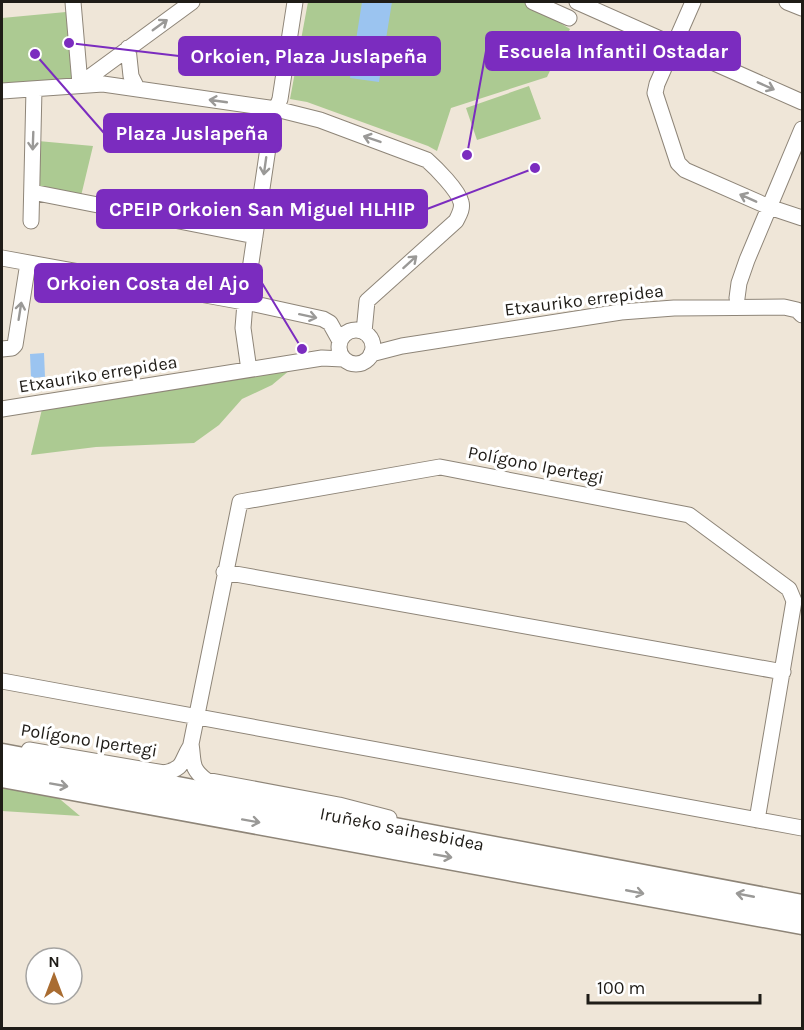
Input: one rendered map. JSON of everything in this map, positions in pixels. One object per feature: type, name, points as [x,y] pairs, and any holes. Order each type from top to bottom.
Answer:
[{"type":"highway","name":"Iruñeko saihesbidea","points":[[2,755],[802,906]]},
{"type":"highway","name":"Iruñeko saihesbidea","points":[[2,776],[802,923]]},
{"type":"street","points":[[73,2],[80,84]]},
{"type":"street","points":[[80,84],[192,2]]},
{"type":"street","points":[[248,363],[243,328],[245,303],[272,121],[280,99],[295,2]]},
{"type":"street","points":[[533,2],[568,18]]},
{"type":"street","points":[[577,2],[802,102]]},
{"type":"street","points":[[693,2],[655,93],[678,163],[685,170],[769,207],[802,218]]},
{"type":"street","points":[[787,2],[802,8]]},
{"type":"street","points":[[129,48],[131,76],[137,88]]},
{"type":"street","points":[[2,91],[103,84],[276,109],[320,120],[427,160],[436,168],[461,201],[461,211],[456,221],[367,301],[368,358],[358,364],[348,362],[330,323],[323,319],[2,258]]},
{"type":"street","points":[[30,221],[34,89]]},
{"type":"street","points":[[737,298],[739,283],[747,260],[802,129]]},
{"type":"street","points":[[32,192],[255,236]]},
{"type":"street","points":[[2,349],[12,348],[15,345],[28,263]]},
{"type":"street","name":"Etxauriko errepidea","points":[[368,341],[387,341],[601,305],[694,298],[802,302]]},
{"type":"street","name":"Etxauriko errepidea","points":[[368,341],[408,345],[621,312],[674,308],[784,307],[797,310],[802,315]]},
{"type":"street","points":[[802,315],[802,324]]},
{"type":"street","points":[[341,348],[350,331],[359,330],[368,341]]},
{"type":"street","name":"Etxauriko errepidea","points":[[2,401],[341,348]]},
{"type":"street","name":"Etxauriko errepidea","points":[[2,409],[322,358],[341,348]]},
{"type":"street","name":"Polígono Ipertegi","points":[[2,746],[164,773],[176,770],[182,766],[191,744],[240,502],[440,467],[689,515],[789,589],[794,601],[757,820]]},
{"type":"street","points":[[225,572],[783,672]]},
{"type":"street","points":[[2,681],[802,828]]},
{"type":"street","name":"Polígono Ipertegi","points":[[191,744],[192,766],[197,774],[206,780],[339,805],[532,854]]},
{"type":"green space","points":[[308,2],[526,2],[570,29],[547,77],[451,108],[437,151],[307,102],[290,99]]},
{"type":"green space","points":[[66,12],[72,82],[2,88],[2,18]]},
{"type":"green space","points":[[529,86],[541,119],[477,140],[466,108]]},
{"type":"green space","points":[[38,141],[93,146],[81,196],[40,188],[37,183]]},
{"type":"green space","points":[[290,370],[272,385],[242,399],[219,425],[194,443],[96,447],[31,455],[43,405]]},
{"type":"green space","points":[[2,787],[55,795],[80,816],[2,811]]},
{"type":"water","points":[[362,2],[392,2],[379,82],[350,78]]},
{"type":"water","points":[[44,353],[45,377],[31,378],[30,354]]},
{"type":"place","name":"Orkoien, Plaza Juslapeña","points":[[69,43]]},
{"type":"place","name":"Plaza Juslapeña","points":[[35,54]]},
{"type":"place","name":"Escuela Infantil Ostadar","points":[[467,155]]},
{"type":"place","name":"CPEIP Orkoien San Miguel HLHIP","points":[[535,168]]},
{"type":"place","name":"Orkoien Costa del Ajo","points":[[302,349]]}]
